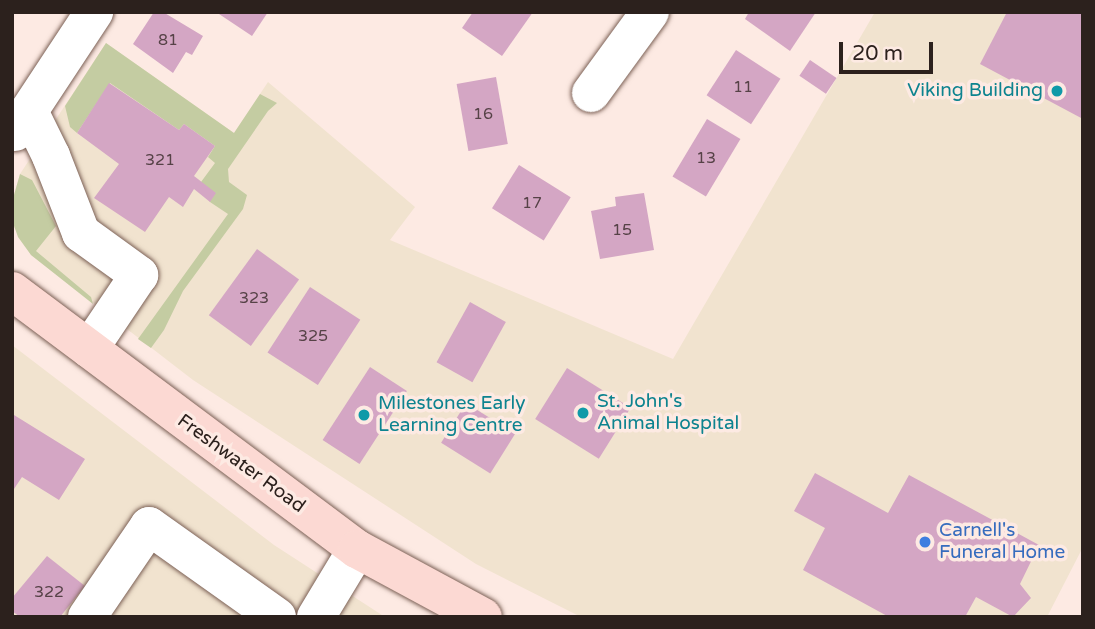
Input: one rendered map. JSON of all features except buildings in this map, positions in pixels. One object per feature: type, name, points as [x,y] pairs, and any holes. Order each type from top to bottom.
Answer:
[{"type":"main road","name":"Freshwater Road","points":[[12,291],[357,549],[483,617]]},
{"type":"street","points":[[89,349],[139,275],[81,233],[51,156],[21,124],[94,12]]},
{"type":"street","points":[[591,93],[650,12]]},
{"type":"street","points":[[87,617],[149,526],[277,617]]},
{"type":"street","points":[[316,617],[357,549]]},
{"type":"shaded area","points":[[875,12],[1083,12],[1083,547],[1047,617],[581,617],[476,564],[193,380],[31,255],[14,227],[12,202],[20,174],[106,43],[234,133],[268,82],[415,207],[390,240],[673,359]]},
{"type":"shaded area","points":[[12,345],[274,545],[385,617],[12,617]]},
{"type":"green space","points":[[106,43],[234,133],[260,94],[277,103],[268,111],[228,169],[229,182],[247,195],[243,209],[183,291],[164,330],[151,348],[138,339],[228,214],[210,202],[201,182],[215,163],[208,157],[215,146],[184,124],[179,130],[110,83],[77,133],[70,127],[65,106]]},
{"type":"green space","points":[[20,174],[32,180],[56,226],[36,251],[91,297],[93,304],[31,255],[18,237],[12,220],[12,202]]},
{"type":"place","name":"Viking Building","points":[[1057,91]]},
{"type":"place","name":"St. John's Animal Hospital","points":[[583,413]]},
{"type":"place","name":"Milestones Early Learning Centre","points":[[364,415]]},
{"type":"place","name":"Carnell's Funeral Home","points":[[925,542]]}]
